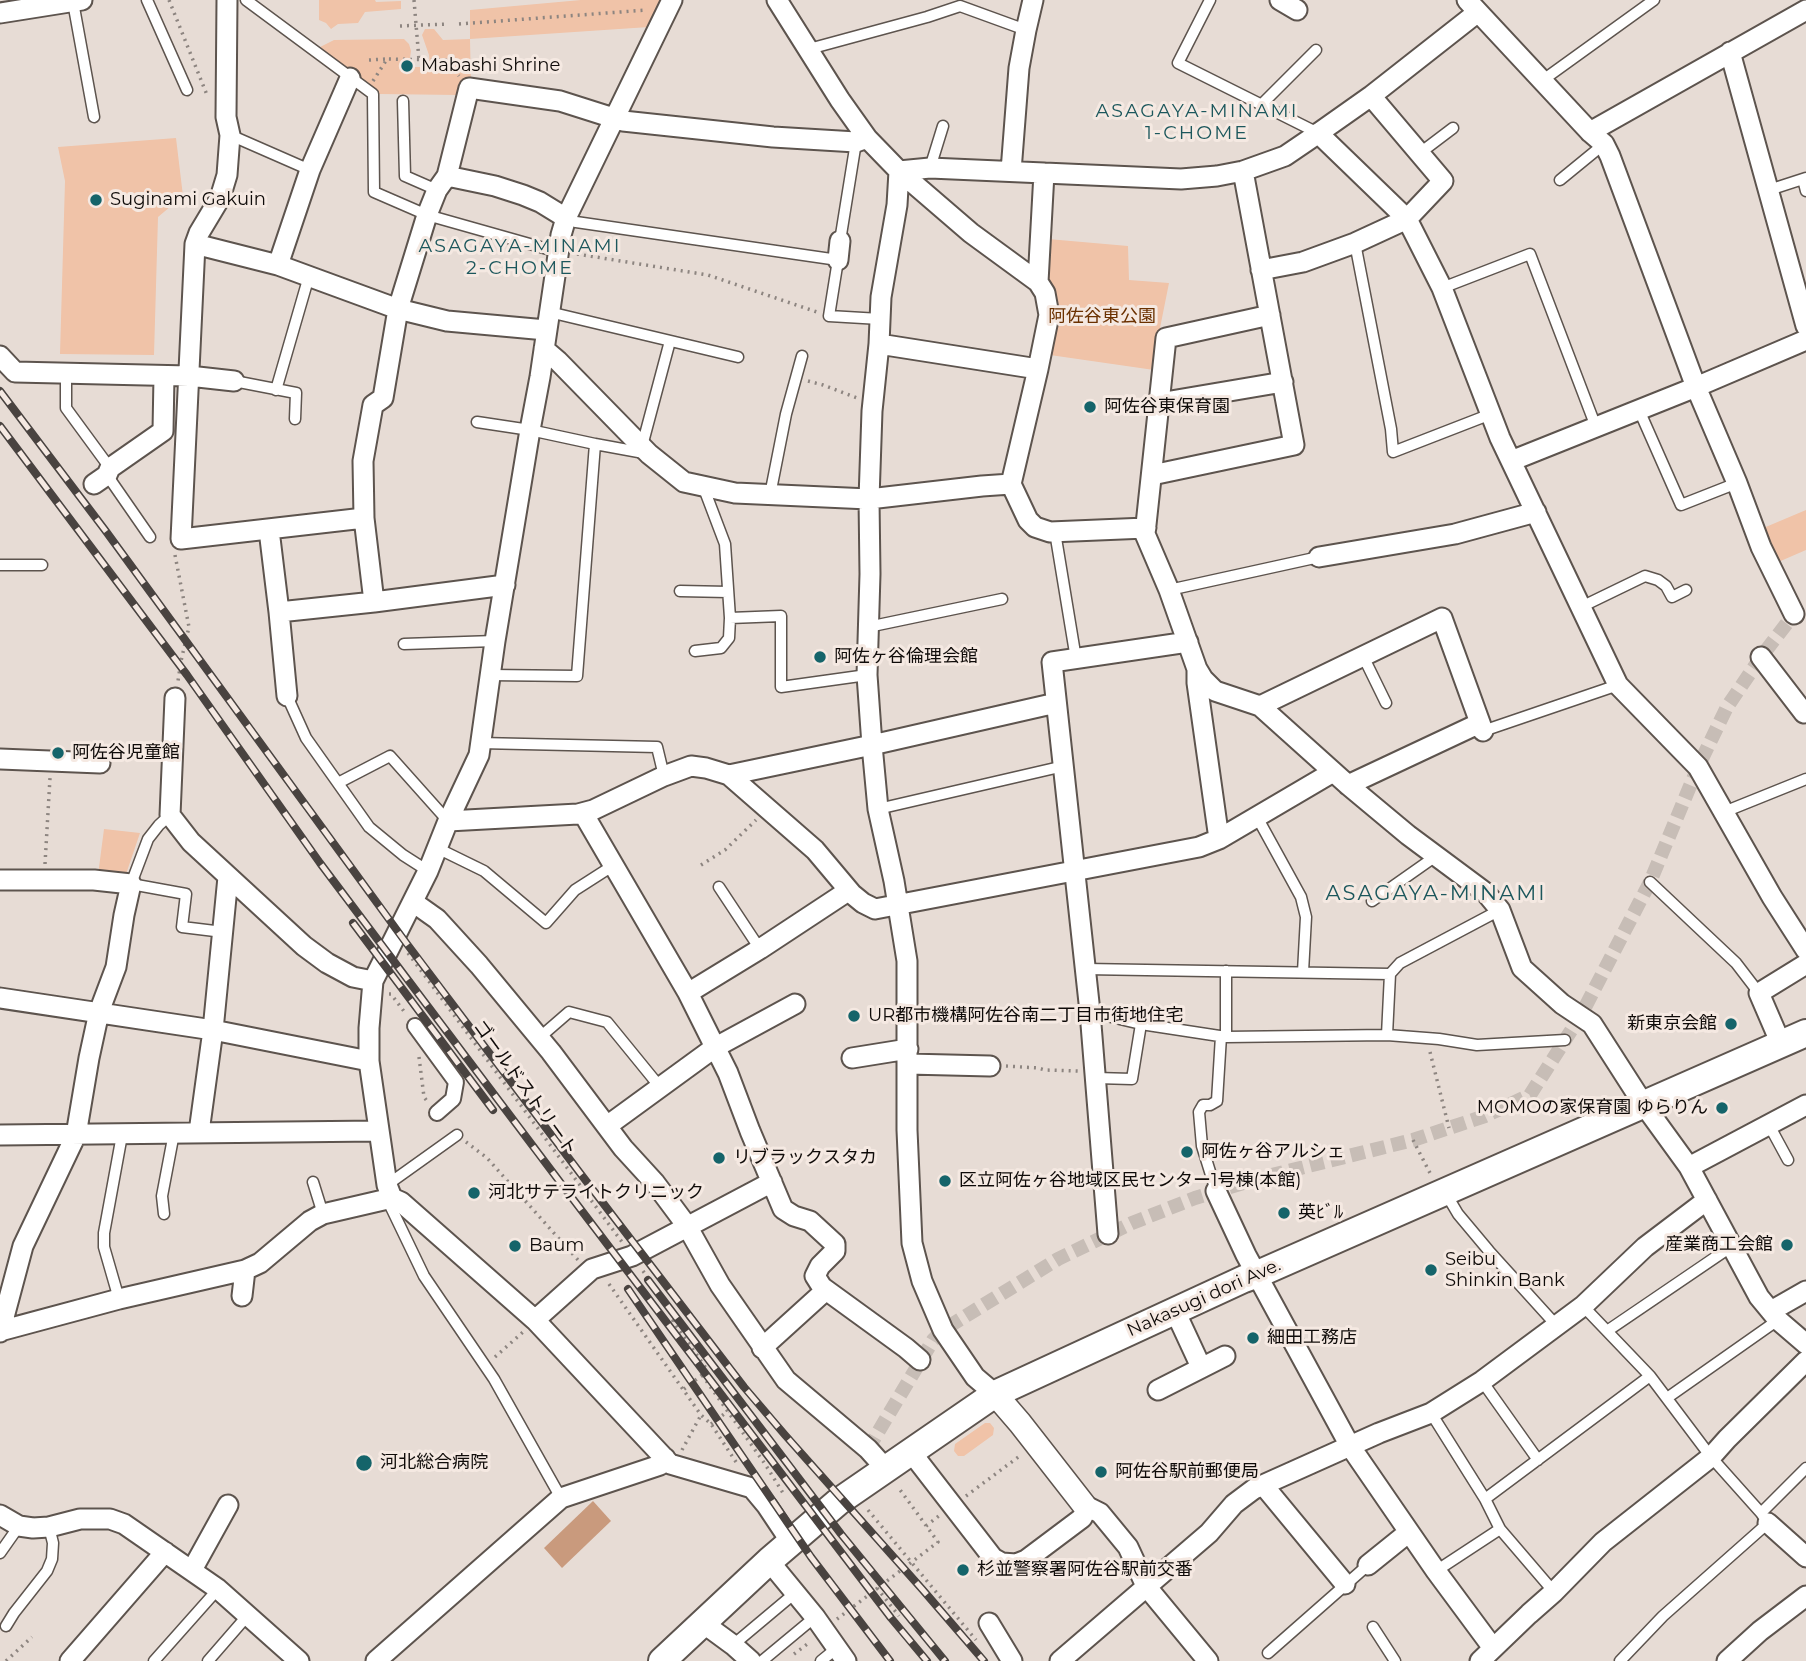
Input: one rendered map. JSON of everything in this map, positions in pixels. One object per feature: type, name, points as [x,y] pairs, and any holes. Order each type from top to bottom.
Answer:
[{"type":"main road","name":"Nakasugi dori Ave.","points":[[662,1661],[790,1542],[838,1502],[891,1477],[911,1452],[995,1394],[1258,1274],[1438,1184],[1644,1105],[1806,1032]]},
{"type":"street","points":[[227,0],[226,117],[230,135],[227,175],[225,187],[195,244],[181,539],[364,518]]},
{"type":"street","points":[[777,0],[862,140],[971,233],[1038,282],[1045,293],[1049,315],[1011,484],[1028,520],[1035,527],[1050,532],[1146,528]]},
{"type":"street","points":[[1011,171],[1019,68],[1033,0]]},
{"type":"street","points":[[1280,0],[1297,10]]},
{"type":"street","points":[[0,13],[78,1]]},
{"type":"street","points":[[669,4],[566,218],[561,235],[478,755],[373,988],[369,1061],[389,1194],[535,1320],[669,1462],[752,1488],[790,1542]]},
{"type":"street","points":[[899,171],[930,168],[1181,179],[1243,172],[1284,156],[1371,96],[1472,6],[1611,156],[1696,387],[1761,547],[1794,614]]},
{"type":"street","points":[[1597,138],[1730,52],[1806,10]]},
{"type":"street","points":[[1511,461],[1805,340],[1769,190],[1730,52]]},
{"type":"street","points":[[278,265],[310,170],[350,78]]},
{"type":"street","points":[[374,602],[364,518],[363,461],[373,405],[383,398],[398,309],[427,215],[442,183],[469,88],[561,101],[623,121],[772,137],[862,140]]},
{"type":"street","points":[[1261,270],[1303,262],[1355,243],[1407,219],[1443,181],[1371,96]]},
{"type":"street","points":[[1318,133],[1407,219],[1441,288],[1511,461],[1618,685],[1698,767],[1772,897],[1806,950]]},
{"type":"street","points":[[899,171],[897,205],[881,297],[872,404],[867,675],[878,809],[894,881],[907,961],[912,1243],[922,1281],[943,1330],[975,1377],[995,1394],[1020,1423],[1084,1505],[1100,1513],[1128,1547],[1146,1586],[1205,1660]]},
{"type":"street","points":[[1152,475],[1294,445],[1243,172]]},
{"type":"street","points":[[1038,282],[1044,173]]},
{"type":"street","points":[[442,183],[495,186],[540,202],[566,218]]},
{"type":"street","points":[[195,244],[278,265],[398,309],[447,321],[546,330]]},
{"type":"street","points":[[1270,316],[1166,338],[1145,534],[1203,679],[1215,691],[1260,706],[1341,779],[1486,893],[1500,911],[1522,968],[1562,1004],[1592,1024],[1644,1105],[1689,1167],[1759,1297],[1774,1316],[1806,1344]]},
{"type":"street","points":[[546,330],[558,361],[645,450],[684,482],[735,493],[869,499],[1011,484]]},
{"type":"street","points":[[879,344],[1038,369]]},
{"type":"street","points":[[0,356],[15,372],[189,376],[234,381]]},
{"type":"street","points":[[104,476],[163,431],[164,376]]},
{"type":"street","points":[[1159,403],[1283,382]]},
{"type":"street","points":[[1319,557],[1455,534],[1536,512]]},
{"type":"street","points":[[269,530],[287,696]]},
{"type":"street","points":[[279,612],[505,585]]},
{"type":"street","points":[[448,821],[583,813],[691,766],[705,768],[729,775],[815,850],[848,891],[863,904],[875,909],[1199,847],[1341,779],[1482,727],[1442,618],[1260,706]]},
{"type":"street","points":[[1108,1234],[1090,1012],[1052,662],[1188,642]]},
{"type":"street","points":[[1760,657],[1804,713],[1806,711]]},
{"type":"street","points":[[1198,669],[1197,683],[1219,839]]},
{"type":"street","points":[[175,698],[170,816],[191,842],[303,946],[327,963],[373,988]]},
{"type":"street","points":[[729,775],[872,746],[1056,703]]},
{"type":"street","points":[[0,759],[100,764]]},
{"type":"street","points":[[583,813],[688,993],[728,1073],[783,1209],[810,1221],[835,1244],[835,1251],[815,1276],[822,1287],[920,1360]]},
{"type":"street","points":[[199,1132],[214,1030],[228,877]]},
{"type":"street","points":[[0,880],[94,880],[131,884],[117,967],[99,1012],[76,1135],[23,1246],[0,1332]]},
{"type":"street","points":[[688,993],[848,891]]},
{"type":"street","points":[[413,902],[437,919],[479,965],[655,1183],[687,1226],[720,1285],[786,1380],[868,1450],[891,1477]]},
{"type":"street","points":[[1781,1044],[1759,993],[1806,964]]},
{"type":"street","points":[[0,998],[214,1030],[369,1061]]},
{"type":"street","points":[[607,1126],[714,1048],[795,1004]]},
{"type":"street","points":[[415,1026],[456,1082],[453,1098],[438,1113]]},
{"type":"street","points":[[852,1058],[892,1051],[908,1057],[989,1066]]},
{"type":"street","points":[[1689,1167],[1806,1106]]},
{"type":"street","points":[[0,1116],[0,1135],[378,1131]]},
{"type":"street","points":[[535,1320],[592,1269],[632,1256],[772,1182]]},
{"type":"street","points":[[1216,1191],[1246,1255],[1350,1446],[1436,1570],[1487,1654],[1604,1542],[1711,1457],[1806,1361]]},
{"type":"street","points":[[0,1332],[119,1299],[245,1270],[260,1263],[310,1221],[323,1214],[389,1194]]},
{"type":"street","points":[[1059,1661],[1209,1533],[1234,1504],[1254,1489],[1431,1413],[1482,1381],[1583,1306],[1645,1247],[1707,1200]]},
{"type":"street","points":[[242,1296],[245,1270]]},
{"type":"street","points":[[762,1348],[826,1290]]},
{"type":"street","points":[[1774,1316],[1806,1291]]},
{"type":"street","points":[[1175,1311],[1201,1367]]},
{"type":"street","points":[[1158,1390],[1225,1356]]},
{"type":"street","points":[[911,1452],[993,1558],[1002,1563],[1017,1564],[1026,1560],[1082,1518],[1084,1505]]},
{"type":"street","points":[[376,1661],[561,1498],[669,1462]]},
{"type":"street","points":[[1264,1486],[1345,1584]]},
{"type":"street","points":[[191,1570],[228,1504]]},
{"type":"street","points":[[0,1515],[19,1526],[33,1528],[80,1519],[110,1519],[124,1524],[218,1589],[299,1661]]},
{"type":"street","points":[[1764,1518],[1806,1557]]},
{"type":"street","points":[[1368,1564],[1409,1532]]},
{"type":"street","points":[[70,1661],[165,1552]]},
{"type":"street","points":[[769,1561],[841,1654]]},
{"type":"street","points":[[1727,1661],[1760,1631],[1806,1596]]},
{"type":"street","points":[[703,1623],[751,1661]]},
{"type":"street","points":[[989,1623],[1012,1661]]},
{"type":"lane","points":[[147,0],[187,90]]},
{"type":"lane","points":[[246,0],[373,94],[374,192],[427,215],[558,252]]},
{"type":"lane","points":[[1210,0],[1178,63],[1318,133]]},
{"type":"lane","points":[[1543,80],[1654,0]]},
{"type":"lane","points":[[78,1],[94,117]]},
{"type":"lane","points":[[809,49],[960,6],[1026,30]]},
{"type":"lane","points":[[1261,105],[1316,50]]},
{"type":"lane","points":[[403,102],[405,176],[442,183]]},
{"type":"lane","points":[[930,168],[943,126]]},
{"type":"lane","points":[[1420,153],[1453,128]]},
{"type":"lane","points":[[230,135],[310,170]]},
{"type":"lane","points":[[1560,180],[1597,138]]},
{"type":"lane","points":[[862,140],[839,251],[829,316],[880,319]]},
{"type":"lane","points":[[1769,190],[1804,178],[1806,191]]},
{"type":"lane","points":[[566,218],[576,222],[839,251]]},
{"type":"lane","points":[[1355,243],[1391,429],[1393,452],[1491,414]]},
{"type":"lane","points":[[1441,288],[1530,254],[1596,427]]},
{"type":"lane","points":[[276,390],[309,276]]},
{"type":"lane","points":[[546,330],[670,341],[738,357]]},
{"type":"lane","points":[[477,422],[594,444],[645,450],[670,341]]},
{"type":"lane","points":[[771,495],[786,414],[802,356]]},
{"type":"lane","points":[[66,373],[66,408],[104,476],[150,537]]},
{"type":"lane","points":[[234,381],[296,394],[295,419]]},
{"type":"lane","points":[[1639,410],[1681,505],[1737,483]]},
{"type":"lane","points":[[490,675],[577,676],[594,444]]},
{"type":"lane","points":[[695,651],[721,648],[729,638],[730,618],[725,544],[703,486]]},
{"type":"lane","points":[[1055,532],[1076,659]]},
{"type":"lane","points":[[1169,590],[1319,557]]},
{"type":"lane","points":[[0,565],[42,565]]},
{"type":"lane","points":[[1581,607],[1645,576],[1666,586],[1672,597],[1686,590]]},
{"type":"lane","points":[[680,591],[728,592]]},
{"type":"lane","points":[[868,627],[1002,599]]},
{"type":"lane","points":[[730,618],[781,616],[781,687],[867,675]]},
{"type":"lane","points":[[404,644],[495,641]]},
{"type":"lane","points":[[1363,656],[1386,703]]},
{"type":"lane","points":[[1482,727],[1618,685]]},
{"type":"lane","points":[[287,696],[306,738],[369,827],[403,855],[428,871]]},
{"type":"lane","points":[[480,743],[657,747],[664,776]]},
{"type":"lane","points":[[338,783],[390,756],[448,821]]},
{"type":"lane","points":[[878,809],[1064,766]]},
{"type":"lane","points":[[1724,812],[1806,779]]},
{"type":"lane","points":[[170,816],[148,839],[131,884],[186,894],[182,927],[223,932]]},
{"type":"lane","points":[[1257,817],[1301,897],[1306,917],[1303,972]]},
{"type":"lane","points":[[437,848],[484,871],[547,923],[575,890],[614,865]]},
{"type":"lane","points":[[1372,901],[1436,856]]},
{"type":"lane","points":[[1650,882],[1736,963],[1759,993]]},
{"type":"lane","points":[[719,887],[760,949]]},
{"type":"lane","points":[[1387,1035],[1390,974],[1400,963],[1500,911]]},
{"type":"lane","points":[[1085,969],[1390,974]]},
{"type":"lane","points":[[1216,1191],[1202,1146],[1199,1112],[1203,1105],[1217,1101],[1226,971]]},
{"type":"lane","points":[[539,1038],[569,1012],[607,1023],[660,1087]]},
{"type":"lane","points":[[1090,1012],[1141,1024],[1223,1036],[1387,1035],[1477,1045],[1565,1040]]},
{"type":"lane","points":[[1095,1075],[1132,1079],[1141,1024]]},
{"type":"lane","points":[[1769,1125],[1788,1160]]},
{"type":"lane","points":[[164,1214],[162,1196],[174,1133]]},
{"type":"lane","points":[[0,1135],[0,1143]]},
{"type":"lane","points":[[119,1299],[104,1247],[104,1233],[122,1135]]},
{"type":"lane","points":[[457,1135],[389,1194],[424,1276],[486,1366],[561,1498]]},
{"type":"lane","points":[[313,1182],[323,1214]]},
{"type":"lane","points":[[1438,1184],[1458,1214],[1489,1251],[1557,1325]]},
{"type":"lane","points":[[1607,1331],[1732,1246]]},
{"type":"lane","points":[[1583,1306],[1650,1376],[1711,1457],[1764,1518]]},
{"type":"lane","points":[[1667,1398],[1774,1316]]},
{"type":"lane","points":[[1485,1499],[1650,1376]]},
{"type":"lane","points":[[1482,1381],[1538,1460]]},
{"type":"lane","points":[[1431,1413],[1485,1499],[1500,1529],[1554,1592]]},
{"type":"lane","points":[[1620,1661],[1764,1518],[1806,1468]]},
{"type":"lane","points":[[0,1553],[19,1526]]},
{"type":"lane","points":[[6,1626],[47,1572],[52,1559],[53,1543],[49,1527]]},
{"type":"lane","points":[[1436,1570],[1500,1529]]},
{"type":"lane","points":[[1268,1653],[1368,1564]]},
{"type":"lane","points":[[154,1661],[218,1589]]},
{"type":"lane","points":[[733,1645],[795,1593]]},
{"type":"lane","points":[[208,1661],[248,1615]]},
{"type":"lane","points":[[762,1661],[815,1617]]},
{"type":"lane","points":[[1373,1627],[1395,1661]]},
{"type":"lane","points":[[821,1661],[841,1654]]},
{"type":"path","points":[[414,0],[419,60]]},
{"type":"path","points":[[459,24],[669,4]]},
{"type":"path","points":[[400,26],[447,24]]},
{"type":"path","points":[[369,60],[446,60],[469,88]]},
{"type":"path","points":[[350,78],[357,74],[371,84],[387,60]]},
{"type":"path","points":[[558,252],[708,275],[829,316]]},
{"type":"path","points":[[795,378],[823,385],[872,404]]},
{"type":"path","points":[[44,881],[50,761]]},
{"type":"path","points":[[701,865],[725,850],[767,808]]},
{"type":"path","name":"ゴールドストリート","points":[[396,937],[678,1318],[673,1321],[708,1371],[702,1376]]},
{"type":"path","points":[[373,988],[391,994],[415,1026],[424,1097],[438,1113]]},
{"type":"path","points":[[1427,1038],[1449,1128]]},
{"type":"path","points":[[989,1066],[1038,1068],[1095,1075]]},
{"type":"path","points":[[457,1135],[487,1158],[582,1264],[601,1273],[701,1415],[730,1451],[752,1488]]},
{"type":"path","points":[[1413,1140],[1438,1184]]},
{"type":"path","points":[[486,1366],[535,1320]]},
{"type":"path","points":[[683,1389],[702,1376],[786,1498]]},
{"type":"path","points":[[710,1424],[728,1411]]},
{"type":"path","points":[[669,1462],[701,1415]]},
{"type":"path","points":[[958,1502],[1026,1451]]},
{"type":"path","points":[[840,1616],[938,1542],[891,1477]]},
{"type":"path","points":[[868,1510],[977,1641]]},
{"type":"path","points":[[877,1588],[899,1616]]},
{"type":"path","points":[[6,1661],[12,1659],[32,1637]]},
{"type":"green space","points":[[319,0],[401,1],[401,9],[365,12],[358,23],[338,24],[331,29],[319,20]]},
{"type":"green space","points":[[581,0],[664,0],[649,27],[470,39],[470,10]]},
{"type":"green space","points":[[425,29],[434,29],[443,40],[470,39],[471,84],[458,95],[379,94],[320,47],[334,40],[404,39],[411,51],[410,58],[404,62],[406,67],[430,67],[422,35]]},
{"type":"green space","points":[[176,138],[183,196],[158,217],[154,355],[60,354],[65,181],[58,147]]},
{"type":"green space","name":"阿佐谷東公園","points":[[1048,239],[1128,246],[1129,280],[1169,283],[1154,370],[1050,355],[1044,280]]},
{"type":"green space","points":[[1806,510],[1806,550],[1776,563],[1761,529]]},
{"type":"green space","points":[[104,829],[140,833],[124,880],[98,875]]},
{"type":"green space","points":[[985,1423],[990,1423],[994,1428],[993,1435],[964,1456],[958,1456],[954,1451],[955,1444]]},
{"type":"shaded area","points":[[593,1501],[611,1521],[562,1568],[544,1548]]},
{"type":"tunnel","points":[[868,1449],[933,1340],[943,1330],[1058,1259],[1132,1223],[1195,1198],[1256,1179],[1413,1140],[1485,1116],[1530,1095],[1581,1015],[1650,882],[1698,767],[1727,707],[1794,614],[1806,606]]},
{"type":"railway","points":[[0,391],[105,530],[407,944],[744,1387],[984,1661]]},
{"type":"railway","points":[[0,426],[187,675],[320,863],[891,1618],[927,1661]]},
{"type":"railway","points":[[353,923],[493,1110]]},
{"type":"railway","points":[[648,1280],[841,1534],[945,1661]]},
{"type":"railway","points":[[628,1289],[811,1557],[890,1661]]},
{"type":"place","name":"Mabashi Shrine","points":[[407,66]]},
{"type":"place","name":"Suginami Gakuin","points":[[96,200]]},
{"type":"place","name":"阿佐谷東保育園","points":[[1090,407]]},
{"type":"place","name":"阿佐ヶ谷倫理会館","points":[[820,657]]},
{"type":"place","name":"阿佐谷児童館","points":[[58,753]]},
{"type":"place","name":"UR都市機構阿佐谷南二丁目市街地住宅","points":[[854,1016]]},
{"type":"place","name":"新東京会館","points":[[1731,1024]]},
{"type":"place","name":"MOMOの家保育園 ゆらりん","points":[[1722,1108]]},
{"type":"place","name":"阿佐ヶ谷アルシェ","points":[[1187,1152]]},
{"type":"place","name":"リブラックスタカ","points":[[719,1158]]},
{"type":"place","name":"区立阿佐ヶ谷地域区民センター1号棟(本館)","points":[[945,1181]]},
{"type":"place","name":"河北サテライトクリニック","points":[[474,1193]]},
{"type":"place","name":"英ﾋﾞﾙ","points":[[1284,1213]]},
{"type":"place","name":"産業商工会館","points":[[1787,1245]]},
{"type":"place","name":"Baum","points":[[515,1246]]},
{"type":"place","name":"Seibu Shinkin Bank","points":[[1431,1270]]},
{"type":"place","name":"細田工務店","points":[[1253,1338]]},
{"type":"place","name":"河北総合病院","points":[[364,1463]]},
{"type":"place","name":"阿佐谷駅前郵便局","points":[[1101,1472]]},
{"type":"place","name":"杉並警察署阿佐谷駅前交番","points":[[963,1570]]},
{"type":"district","name":"ASAGAYA-MINAMI 1-CHOME","points":[[1197,122]]},
{"type":"district","name":"ASAGAYA-MINAMI 2-CHOME","points":[[520,257]]},
{"type":"district","name":"ASAGAYA-MINAMI","points":[[1436,894]]}]
